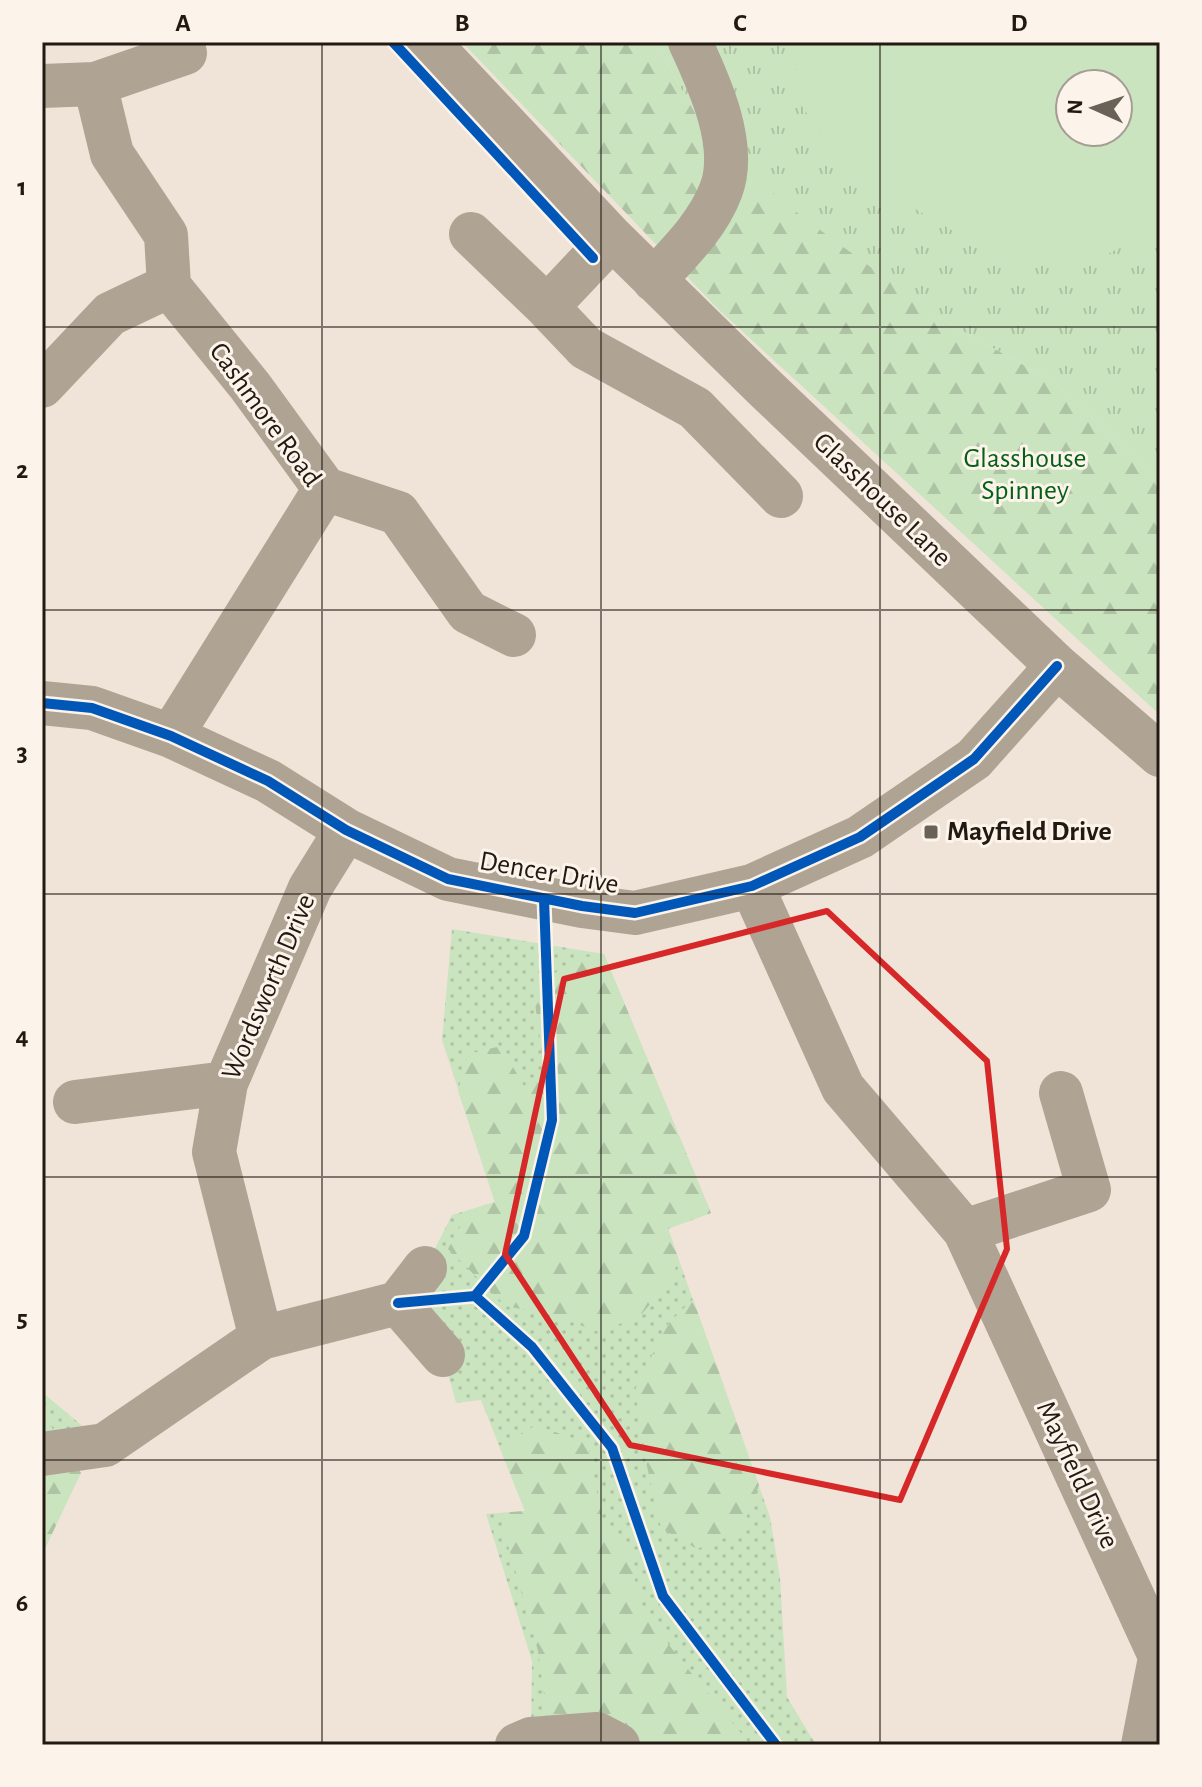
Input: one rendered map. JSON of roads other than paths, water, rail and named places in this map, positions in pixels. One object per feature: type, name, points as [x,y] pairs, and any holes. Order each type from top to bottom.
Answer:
[{"type":"street","name":"Glasshouse Lane","points":[[428,42],[612,238],[777,400],[1057,666],[1160,755]]},
{"type":"street","points":[[654,280],[692,240],[721,190],[726,161],[714,94],[690,42]]},
{"type":"street","points":[[42,86],[95,84],[185,53]]},
{"type":"street","points":[[49,365],[110,314],[169,286],[166,235],[112,154],[95,84]]},
{"type":"street","points":[[471,234],[586,348],[695,408],[781,496]]},
{"type":"street","points":[[547,307],[612,238]]},
{"type":"street","name":"Cashmore Road","points":[[169,286],[250,386],[325,489],[171,736]]},
{"type":"street","points":[[325,489],[398,513],[468,612],[514,635]]},
{"type":"street","name":"Dencer Drive","points":[[42,703],[92,708],[171,736],[268,781],[346,830],[448,879],[582,906],[635,913],[752,886],[860,837],[974,759],[1057,666]]},
{"type":"street","name":"Wordsworth Drive","points":[[261,1338],[214,1152],[226,1083],[310,888],[346,830]]},
{"type":"street","name":"Mayfield Drive","points":[[752,886],[843,1088],[965,1231],[1160,1657],[1143,1745]]},
{"type":"street","points":[[75,1102],[226,1083]]},
{"type":"street","points":[[965,1231],[1089,1190],[1061,1093]]},
{"type":"street","points":[[42,1454],[105,1445],[261,1338],[398,1303],[425,1268]]},
{"type":"street","points":[[398,1303],[443,1355]]},
{"type":"street","points":[[517,1745],[531,1739],[597,1734],[618,1745]]},
{"type":"place","name":"Mayfield Drive","points":[[931,832]]},
{"type":"park label","name":"Glasshouse Spinney","points":[[1025,475]]}]
